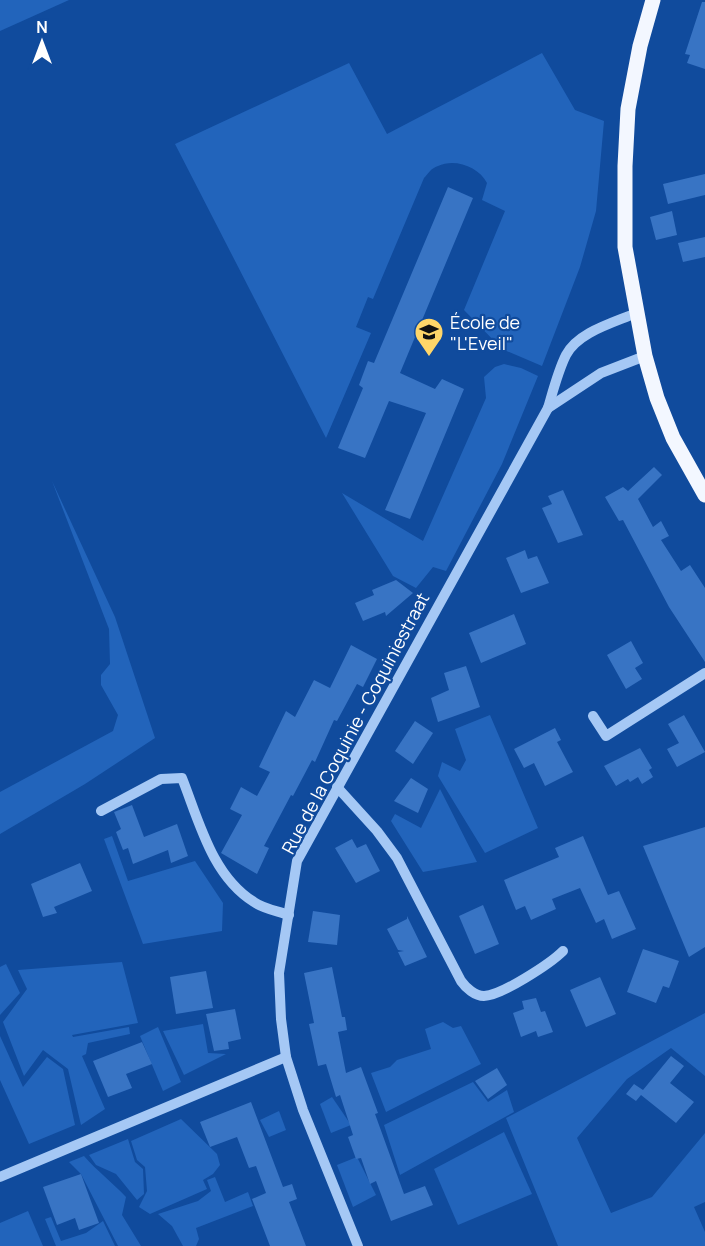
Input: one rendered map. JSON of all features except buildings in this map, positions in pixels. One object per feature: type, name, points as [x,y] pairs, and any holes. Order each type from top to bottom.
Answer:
[{"type":"main road","points":[[653,0],[640,46],[628,109],[625,247],[645,357],[661,409],[673,438],[705,495]]},
{"type":"street","name":"Rue de la Coquinie - Coquiniestraat","points":[[358,1246],[303,1110],[286,1057],[279,973],[297,861],[548,408],[566,355],[573,345],[588,334],[636,313]]},
{"type":"street","name":"Rue de la Coquinie - Coquiniestraat","points":[[548,408],[601,373],[645,357]]},
{"type":"street","points":[[593,716],[606,736],[705,673]]},
{"type":"street","points":[[101,811],[161,779],[182,778],[213,856],[233,886],[255,903],[289,915]]},
{"type":"street","points":[[337,787],[377,831],[397,858],[460,981],[468,990],[483,996],[497,993],[553,961],[563,951]]},
{"type":"street","points":[[0,1177],[286,1057]]},
{"type":"shaded area","points":[[0,0],[69,0],[0,31]]},
{"type":"shaded area","points":[[542,53],[575,110],[604,121],[596,211],[580,267],[542,366],[502,349],[464,310],[505,211],[482,200],[487,183],[472,168],[452,163],[433,168],[424,178],[373,299],[368,297],[356,327],[371,333],[326,438],[175,144],[349,63],[387,134]]},
{"type":"shaded area","points":[[504,364],[521,368],[538,376],[502,464],[446,571],[433,567],[416,588],[393,576],[342,493],[423,541],[486,398],[484,377],[495,367]]},
{"type":"shaded area","points":[[52,481],[115,617],[155,738],[85,784],[0,834],[0,792],[113,731],[118,715],[101,685],[101,675],[110,664],[109,629]]},
{"type":"shaded area","points":[[490,715],[538,828],[485,853],[438,776],[442,762],[460,771],[466,760],[455,729]]},
{"type":"shaded area","points":[[440,789],[477,862],[423,872],[391,821],[395,814],[421,828]]},
{"type":"shaded area","points":[[112,836],[128,881],[195,861],[223,903],[222,931],[143,944],[104,839]]},
{"type":"shaded area","points":[[122,962],[138,1023],[72,1035],[73,1037],[129,1027],[130,1034],[88,1043],[86,1054],[82,1056],[105,1109],[81,1125],[68,1069],[43,1050],[24,1076],[3,1022],[27,989],[18,970]]},
{"type":"shaded area","points":[[6,964],[20,993],[0,1015],[0,967]]},
{"type":"shaded area","points":[[705,1013],[705,1076],[671,1048],[627,1079],[577,1138],[611,1213],[652,1197],[705,1133],[705,1202],[694,1207],[705,1232],[705,1246],[558,1246],[506,1118]]},
{"type":"shaded area","points":[[443,1022],[453,1028],[461,1026],[481,1064],[386,1112],[371,1073],[390,1067],[397,1060],[431,1049],[425,1029]]},
{"type":"shaded area","points":[[203,1024],[208,1053],[226,1054],[184,1075],[163,1031]]},
{"type":"shaded area","points":[[158,1027],[181,1082],[163,1091],[140,1036]]},
{"type":"shaded area","points":[[0,1036],[23,1087],[47,1057],[63,1069],[75,1125],[29,1144],[0,1080]]},
{"type":"shaded area","points":[[473,1082],[488,1102],[507,1090],[514,1112],[400,1175],[384,1125]]},
{"type":"shaded area","points":[[332,1097],[351,1125],[331,1133],[320,1104]]},
{"type":"shaded area","points":[[279,1111],[286,1130],[269,1137],[260,1120]]},
{"type":"shaded area","points":[[181,1119],[217,1154],[220,1165],[213,1174],[203,1180],[207,1189],[150,1214],[139,1207],[147,1191],[145,1167],[137,1160],[131,1141]]},
{"type":"shaded area","points":[[504,1132],[532,1194],[458,1225],[434,1169]]},
{"type":"shaded area","points":[[128,1139],[135,1162],[143,1169],[144,1194],[137,1200],[116,1174],[96,1165],[89,1155]]},
{"type":"shaded area","points":[[84,1156],[126,1197],[122,1215],[141,1246],[118,1246],[81,1174],[69,1162]]},
{"type":"shaded area","points":[[357,1157],[376,1195],[353,1207],[337,1165]]},
{"type":"shaded area","points":[[215,1177],[225,1202],[248,1192],[253,1206],[196,1228],[199,1239],[196,1246],[183,1246],[172,1226],[158,1214],[198,1201],[211,1191],[207,1180]]},
{"type":"shaded area","points":[[28,1211],[43,1246],[0,1246],[0,1223]]},
{"type":"shaded area","points":[[51,1217],[61,1241],[86,1233],[103,1221],[115,1246],[56,1246],[45,1219]]},
{"type":"place","name":"École de \"L'Eveil\"","points":[[429,358]]}]
